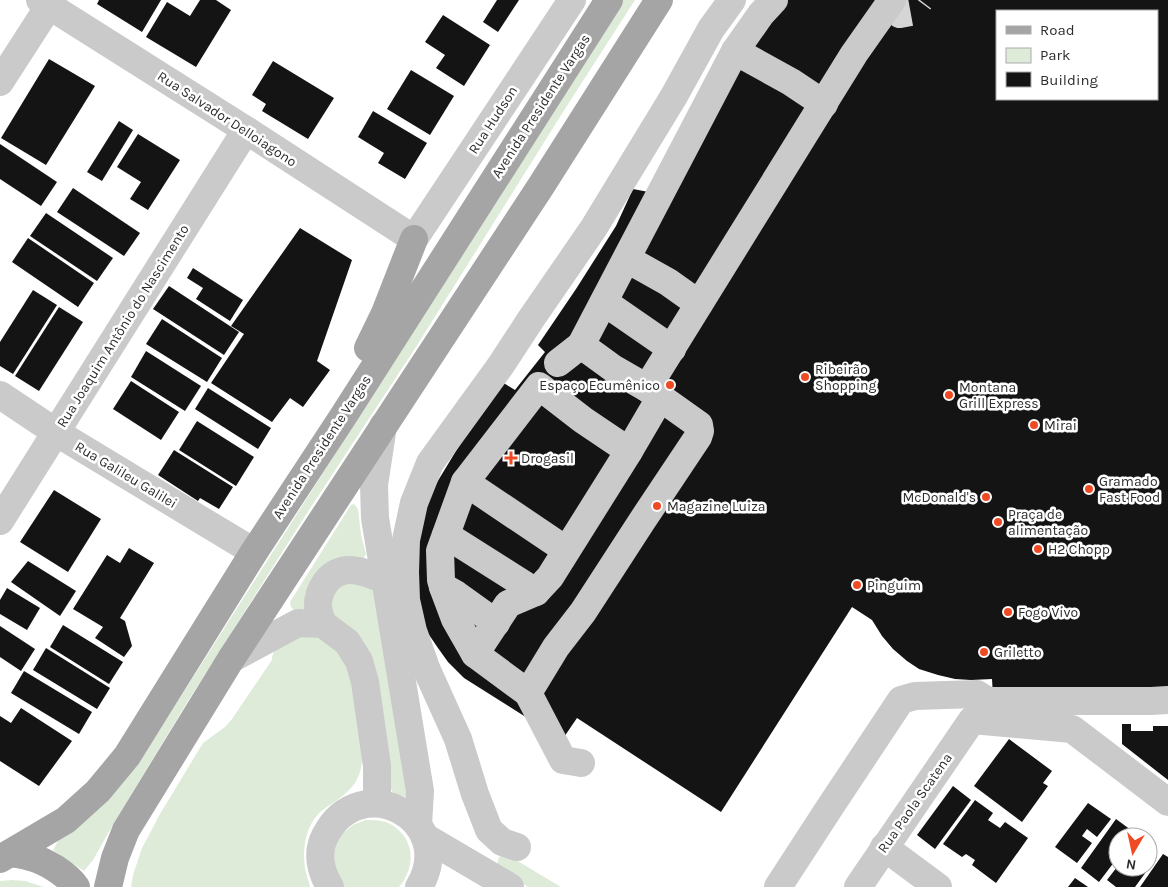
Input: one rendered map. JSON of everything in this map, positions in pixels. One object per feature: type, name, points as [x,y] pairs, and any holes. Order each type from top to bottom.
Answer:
[{"type":"main road","name":"Avenida Presidente Vargas","points":[[5,856],[66,820],[98,791],[127,756],[254,552],[344,415],[609,0]]},
{"type":"main road","points":[[108,887],[115,858],[126,830],[231,659],[535,194],[659,0]]},
{"type":"main road","points":[[344,415],[352,382],[385,313],[414,239]]},
{"type":"main road","points":[[5,856],[31,857],[58,870],[76,887]]},
{"type":"street","name":"Rua Hudson","points":[[414,239],[482,139],[572,0]]},
{"type":"street","points":[[517,847],[502,842],[489,830],[475,794],[458,739],[426,668],[413,632],[406,600],[405,572],[406,540],[414,503],[430,463],[593,229],[674,96],[711,29],[732,0]]},
{"type":"street","points":[[558,363],[581,345],[735,51],[774,0]]},
{"type":"street","points":[[475,654],[508,604],[536,592],[550,577],[629,451],[672,348],[854,54],[892,0]]},
{"type":"street","name":"Rua Salvador Delloiagono","points":[[44,3],[246,130],[414,239]]},
{"type":"street","points":[[0,82],[44,3]]},
{"type":"street","points":[[735,51],[791,82],[824,104]]},
{"type":"street","name":"Rua Joaquim Antônio do Nascimento","points":[[0,522],[246,130]]},
{"type":"street","points":[[626,259],[668,282],[699,304]]},
{"type":"street","points":[[604,302],[672,348]]},
{"type":"street","points":[[528,693],[556,646],[583,612],[698,437],[700,431],[699,425],[581,345]]},
{"type":"street","points":[[581,763],[563,760],[528,693],[475,654],[454,619],[443,587],[440,551],[465,482],[539,386],[629,451]]},
{"type":"street","name":"Rua Galileu Galilei","points":[[0,396],[254,552]]},
{"type":"street","points":[[383,426],[374,484],[375,518],[420,791],[425,877],[419,887]]},
{"type":"street","points":[[465,482],[566,550]]},
{"type":"street","points":[[446,534],[536,592]]},
{"type":"street","points":[[323,624],[318,608],[320,595],[330,577],[339,571],[350,570],[361,571],[384,579]]},
{"type":"street","points":[[443,587],[496,623]]},
{"type":"street","points":[[231,659],[298,622],[323,624],[347,642],[359,661],[365,682],[377,766],[377,803]]},
{"type":"street","points":[[778,887],[901,700],[915,696],[977,694],[988,701],[1168,700]]},
{"type":"street","name":"Rua Paola Scatena","points":[[858,887],[884,846],[972,720],[1072,729],[1168,802]]},
{"type":"street","points":[[330,887],[323,876],[320,859],[322,841],[330,825],[343,813],[359,805],[377,803],[392,806],[407,814],[424,841],[474,887]]},
{"type":"street","points":[[424,841],[510,887]]},
{"type":"street","points":[[884,846],[938,887]]},
{"type":"green space","points":[[623,0],[635,0],[416,347],[309,510],[188,701],[93,860],[84,871],[53,850],[58,841],[91,816],[136,767],[574,74]]},
{"type":"green space","points":[[354,504],[358,509],[361,535],[366,554],[362,561],[316,576],[305,593],[310,602],[307,607],[294,610],[290,602],[351,505]]},
{"type":"green space","points":[[341,580],[371,588],[376,596],[408,796],[397,796],[390,787],[335,617],[330,608],[331,588]]},
{"type":"green space","points":[[294,632],[318,636],[349,661],[362,742],[361,767],[353,786],[318,814],[309,828],[304,860],[310,887],[131,887],[142,848],[160,814],[203,743],[225,727],[232,719],[272,660],[274,652]]},
{"type":"green space","points":[[365,820],[389,823],[400,831],[405,838],[409,846],[410,863],[408,871],[399,887],[345,887],[342,884],[333,859],[335,845],[342,834],[353,825]]},
{"type":"green space","points":[[506,854],[561,887],[528,887],[498,868],[499,857]]},
{"type":"green space","points":[[0,881],[25,881],[44,887],[0,887]]},
{"type":"building","points":[[99,0],[161,0],[142,32],[97,4]]},
{"type":"building","points":[[200,0],[216,0],[231,10],[196,67],[146,37],[167,2],[190,16]]},
{"type":"building","points":[[497,0],[519,0],[498,32],[483,22]]},
{"type":"building","name":"Ribeirão Shopping","points":[[783,0],[1168,0],[1168,688],[993,696],[992,679],[955,679],[919,669],[893,649],[872,620],[852,607],[721,812],[577,718],[562,740],[464,678],[448,662],[423,626],[416,606],[419,512],[499,380],[515,390],[545,352],[538,345],[616,226],[633,189],[654,193]]},
{"type":"building","points":[[443,15],[490,45],[464,86],[436,68],[445,55],[425,42]]},
{"type":"building","points":[[49,59],[95,86],[46,165],[1,138]]},
{"type":"building","points":[[273,61],[334,98],[308,139],[262,111],[266,104],[252,95]]},
{"type":"building","points":[[411,70],[454,96],[430,135],[387,109]]},
{"type":"building","points":[[373,111],[427,143],[405,179],[378,163],[384,153],[358,137]]},
{"type":"building","points":[[119,121],[133,130],[102,181],[87,172]]},
{"type":"building","points":[[138,134],[180,160],[148,210],[130,199],[141,182],[117,167]]},
{"type":"building","points":[[0,144],[57,182],[41,206],[0,179]]},
{"type":"building","points":[[73,188],[140,233],[124,256],[57,212]]},
{"type":"building","points":[[46,213],[113,258],[97,281],[30,236]]},
{"type":"building","points":[[300,228],[352,260],[317,361],[330,370],[303,407],[290,398],[272,422],[211,383],[244,334],[231,326]]},
{"type":"building","points":[[28,238],[94,283],[78,307],[12,262]]},
{"type":"building","points":[[193,268],[243,300],[230,321],[196,299],[203,288],[187,278]]},
{"type":"building","points":[[169,286],[239,332],[224,355],[153,309]]},
{"type":"building","points":[[33,290],[57,305],[13,374],[0,366],[0,342]]},
{"type":"building","points":[[59,307],[83,322],[39,391],[15,376]]},
{"type":"building","points":[[162,319],[222,358],[207,382],[146,344]]},
{"type":"building","points":[[146,351],[201,386],[185,411],[131,377]]},
{"type":"building","points":[[131,381],[179,412],[161,440],[113,409]]},
{"type":"building","points":[[208,388],[271,428],[258,449],[195,409]]},
{"type":"building","points":[[197,421],[254,457],[236,486],[179,450]]},
{"type":"building","points":[[174,450],[233,487],[219,509],[200,498],[198,501],[158,475]]},
{"type":"building","points":[[54,490],[101,519],[68,572],[20,542]]},
{"type":"building","points":[[129,548],[154,563],[120,618],[125,621],[132,646],[124,657],[95,638],[103,627],[73,609],[107,555],[120,563]]},
{"type":"building","points":[[28,561],[76,591],[60,616],[11,582]]},
{"type":"building","points":[[7,588],[40,608],[27,630],[0,614],[0,600]]},
{"type":"building","points":[[63,625],[123,662],[109,684],[50,647]]},
{"type":"building","points":[[0,626],[35,649],[21,671],[0,657]]},
{"type":"building","points":[[46,648],[110,688],[97,709],[33,670]]},
{"type":"building","points":[[24,671],[92,712],[79,734],[11,693]]},
{"type":"building","points":[[21,708],[72,741],[39,786],[0,761],[0,716],[11,723]]},
{"type":"building","points":[[1122,724],[1131,724],[1131,731],[1153,731],[1153,726],[1168,726],[1168,780],[1122,744]]},
{"type":"building","points":[[1009,739],[1052,771],[1043,783],[1048,786],[1022,822],[974,786]]},
{"type":"building","points":[[953,786],[971,800],[935,849],[917,835]]},
{"type":"building","points":[[975,800],[993,813],[988,820],[1000,828],[1005,822],[1028,838],[996,883],[972,865],[975,860],[966,854],[962,857],[943,844]]},
{"type":"building","points":[[1088,803],[1111,819],[1097,837],[1087,829],[1082,836],[1092,843],[1077,863],[1055,847]]},
{"type":"building","points":[[1116,819],[1127,827],[1110,827]]},
{"type":"building","points":[[1108,830],[1108,870],[1099,882],[1081,868]]},
{"type":"building","points":[[1163,854],[1168,857],[1168,887],[1140,887],[1147,877],[1158,877],[1158,861]]},
{"type":"building","points":[[1109,877],[1142,877],[1135,887],[1116,887],[1107,880]]},
{"type":"building","points":[[1075,878],[1088,887],[1068,887]]},
{"type":"tunnel","points":[[892,0],[893,8],[900,14],[911,12],[920,0]]},
{"type":"place","name":"Ribeirão Shopping","points":[[805,377]]},
{"type":"place","name":"Espaço Ecumênico","points":[[670,385]]},
{"type":"place","name":"Montana Grill Express","points":[[949,395]]},
{"type":"place","name":"Mirai","points":[[1034,425]]},
{"type":"place","name":"Drogasil","points":[[511,458]]},
{"type":"place","name":"Gramado Fast Food","points":[[1089,489]]},
{"type":"place","name":"McDonald's","points":[[986,497]]},
{"type":"place","name":"Magazine Luiza","points":[[657,506]]},
{"type":"place","name":"Praça de alimentação","points":[[998,522]]},
{"type":"place","name":"H2 Chopp","points":[[1038,549]]},
{"type":"place","name":"Pinguim","points":[[857,585]]},
{"type":"place","name":"Fogo Vivo","points":[[1008,612]]},
{"type":"place","name":"Griletto","points":[[984,652]]}]
